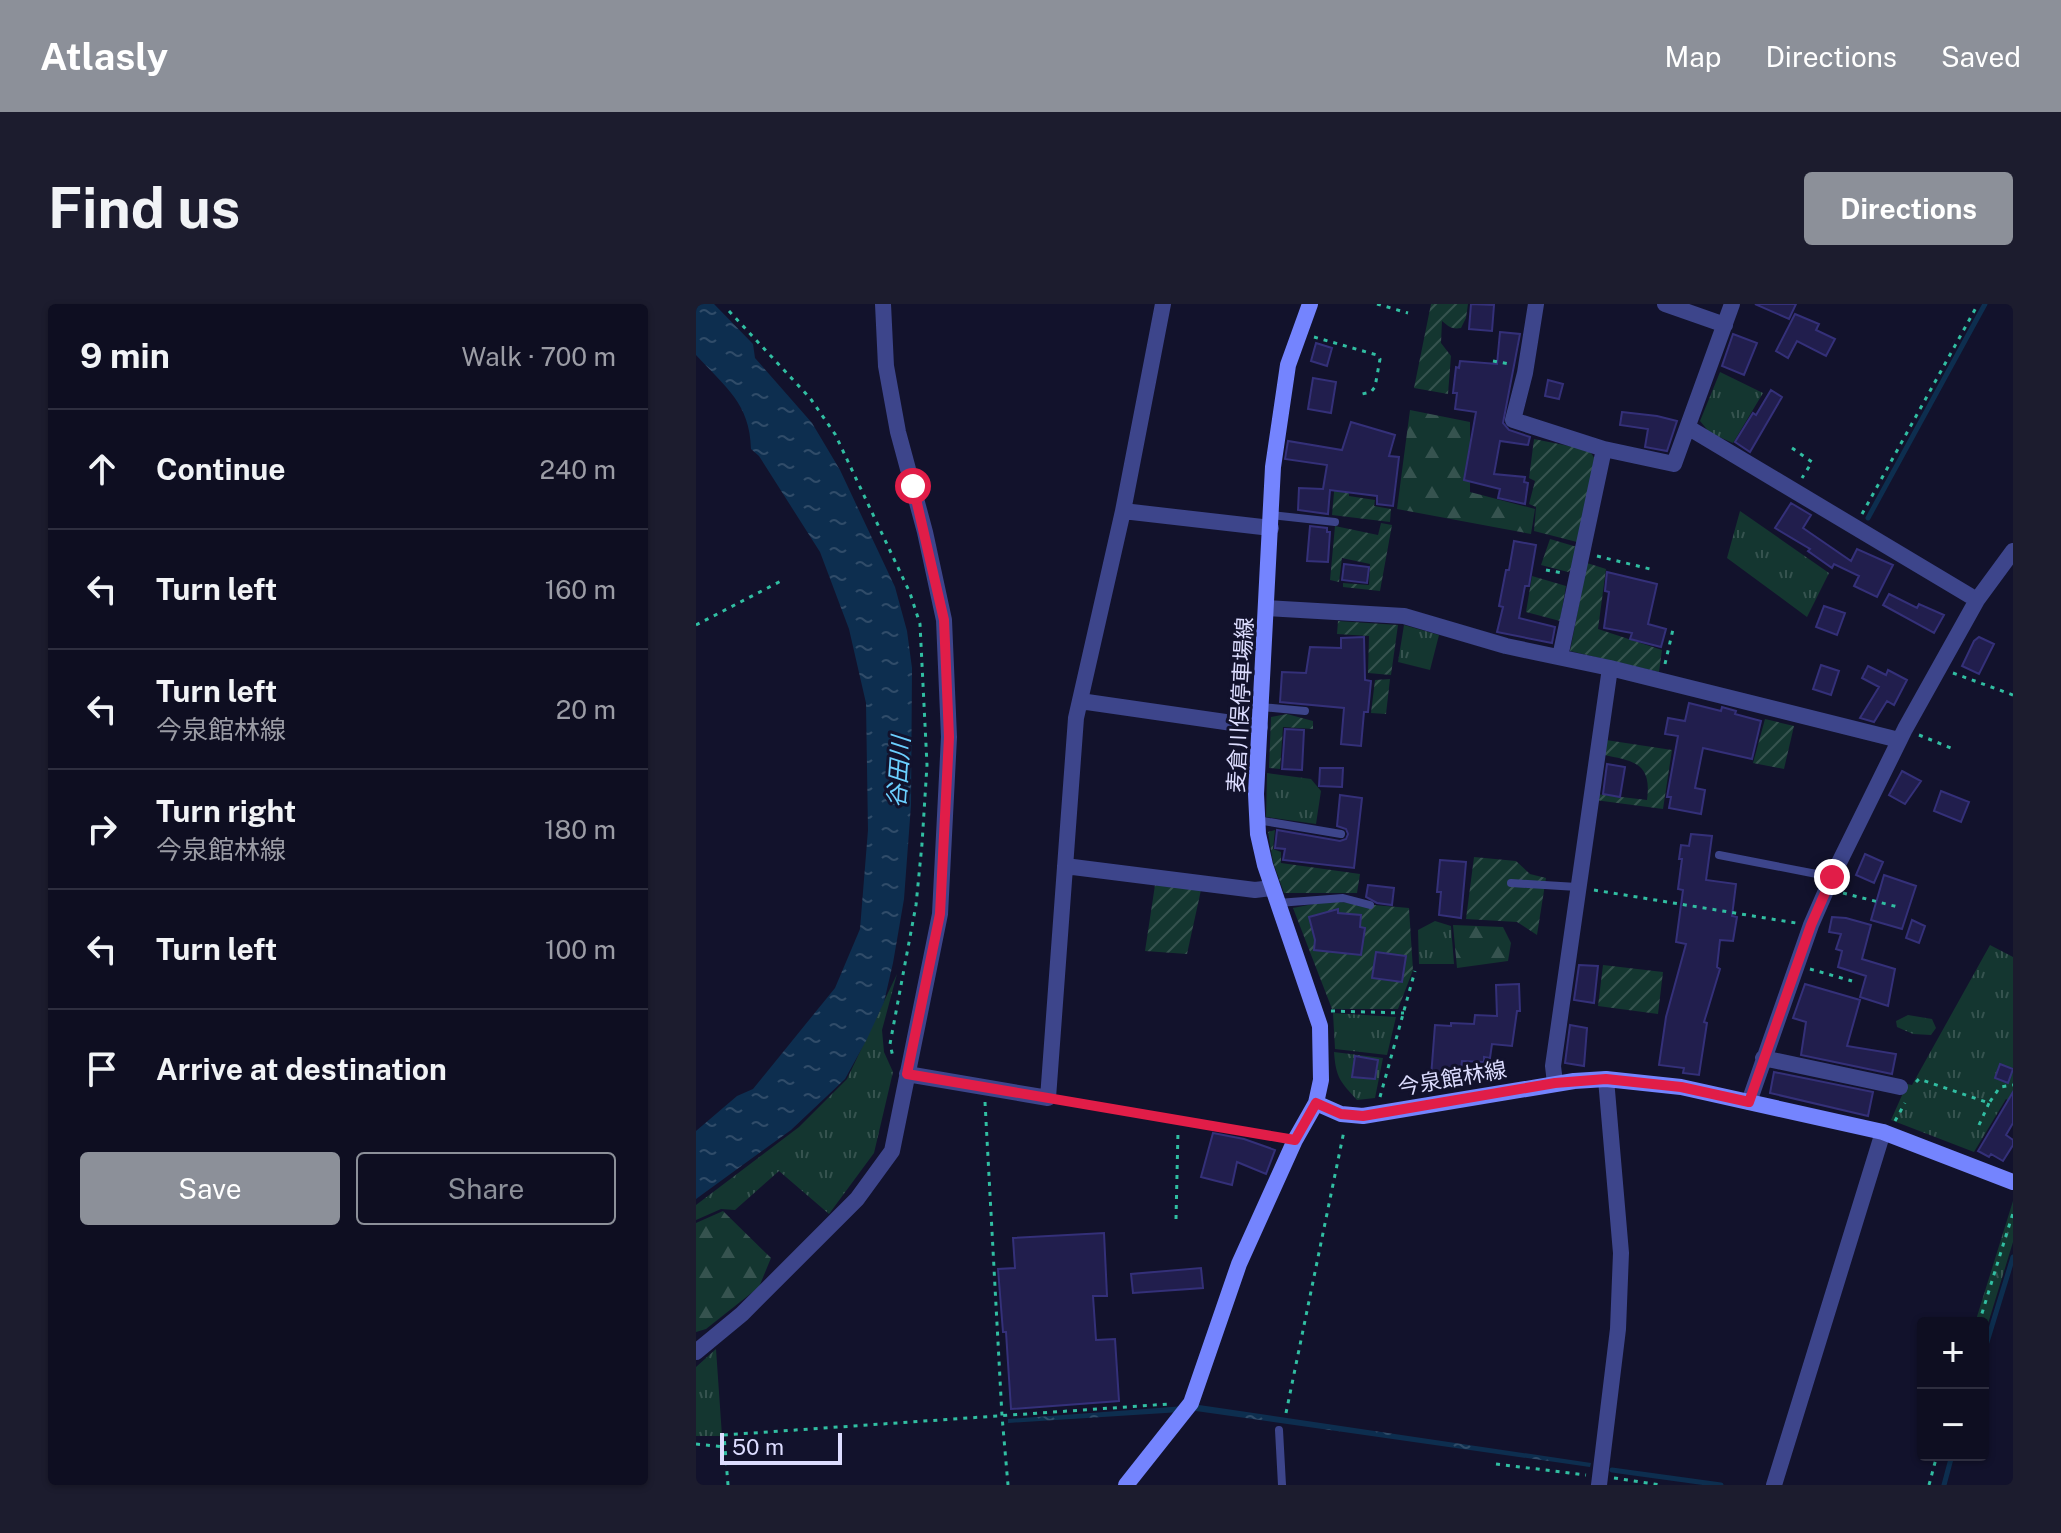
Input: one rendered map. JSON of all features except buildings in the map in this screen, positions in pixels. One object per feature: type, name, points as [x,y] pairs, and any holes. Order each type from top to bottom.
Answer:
[{"type":"main road","name":"麦倉川俣停車場線","points":[[1310,304],[1295,343],[1283,392],[1273,467],[1257,820],[1265,865],[1320,1026],[1323,1060],[1316,1103]]},
{"type":"main road","name":"今泉館林線","points":[[1316,1103],[1341,1114],[1363,1116],[1555,1083],[1606,1079],[1681,1087],[1888,1128],[2013,1181]]},
{"type":"main road","points":[[1126,1485],[1191,1403],[1239,1264],[1295,1140],[1316,1103]]},
{"type":"street","points":[[696,1352],[742,1314],[857,1199],[892,1151],[940,914],[949,737],[944,620],[925,532],[898,432],[886,366],[883,304]]},
{"type":"street","points":[[907,1074],[1048,1098],[1073,736],[1123,511],[1163,304]]},
{"type":"street","points":[[1536,304],[1525,373],[1513,420],[1604,449],[1674,464],[1732,304]]},
{"type":"street","points":[[1665,304],[1725,325]]},
{"type":"street","points":[[1689,428],[1977,600]]},
{"type":"street","points":[[1560,657],[1604,449]]},
{"type":"street","points":[[1123,511],[1271,521]]},
{"type":"street","points":[[1749,1102],[1811,925],[1830,883],[1902,735],[1977,600],[2013,551]]},
{"type":"street","points":[[1267,608],[1404,616],[1506,646],[1902,735]]},
{"type":"street","points":[[1555,1083],[1553,1066],[1610,668]]},
{"type":"street","points":[[1080,701],[1260,727]]},
{"type":"street","points":[[1065,866],[1255,890],[1275,896]]},
{"type":"street","points":[[1763,1058],[1906,1093]]},
{"type":"street","points":[[1600,1481],[1618,1329],[1621,1253],[1606,1079]]},
{"type":"street","points":[[1774,1485],[1888,1128]]},
{"type":"lane","points":[[1271,521],[1335,522]]},
{"type":"lane","points":[[1261,707],[1305,711]]},
{"type":"lane","points":[[1257,820],[1341,834]]},
{"type":"lane","points":[[1719,855],[1830,883]]},
{"type":"lane","points":[[1511,883],[1577,887]]},
{"type":"lane","points":[[1275,896],[1343,898],[1370,905]]},
{"type":"lane","points":[[1048,1098],[1295,1140]]},
{"type":"lane","points":[[1279,1430],[1282,1485]]},
{"type":"path","points":[[1377,304],[1408,313]]},
{"type":"path","points":[[1854,528],[1978,304]]},
{"type":"path","points":[[729,311],[810,398],[835,434],[910,593],[920,624],[927,765],[922,844],[916,905],[890,1044],[896,1067],[907,1074]]},
{"type":"path","points":[[1310,336],[1377,355],[1380,359],[1375,387],[1371,392],[1362,394]]},
{"type":"path","points":[[1792,448],[1812,462],[1794,492]]},
{"type":"path","points":[[1582,552],[1650,569]]},
{"type":"path","points":[[696,625],[781,581]]},
{"type":"path","points":[[1662,681],[1674,625]]},
{"type":"path","points":[[1939,668],[2013,695]]},
{"type":"path","points":[[1902,735],[1956,750]]},
{"type":"path","points":[[1830,883],[1898,907]]},
{"type":"path","points":[[1577,887],[1811,925]]},
{"type":"path","points":[[1797,966],[1852,981]]},
{"type":"path","points":[[1379,1101],[1415,971]]},
{"type":"path","points":[[1329,1011],[1404,1013]]},
{"type":"path","points":[[1888,1128],[1906,1093],[1919,1079],[1989,1103]]},
{"type":"path","points":[[1979,1125],[2000,1087],[2013,1085]]},
{"type":"path","points":[[985,1087],[1008,1485]]},
{"type":"path","points":[[1176,1219],[1179,1120]]},
{"type":"path","points":[[1286,1413],[1345,1127]]},
{"type":"path","points":[[1981,1317],[2013,1213]]},
{"type":"path","points":[[728,1485],[724,1435],[1191,1403]]},
{"type":"path","points":[[696,1444],[725,1447]]},
{"type":"path","points":[[1929,1485],[1935,1461]]},
{"type":"path","points":[[1496,1464],[1600,1481],[1661,1485]]},
{"type":"green space","points":[[1431,304],[1468,304],[1461,328],[1452,328],[1442,321],[1441,343],[1451,356],[1448,394],[1414,388]]},
{"type":"green space","points":[[1720,372],[1763,393],[1733,443],[1710,433],[1700,421]]},
{"type":"green space","points":[[1410,410],[1470,422],[1470,492],[1535,509],[1531,534],[1397,509]]},
{"type":"green space","points":[[1534,439],[1589,450],[1595,459],[1577,542],[1534,531],[1536,507],[1529,504],[1535,481],[1529,478]]},
{"type":"green space","points":[[1335,481],[1349,483],[1349,496],[1375,500],[1374,506],[1391,509],[1390,522],[1332,515]]},
{"type":"green space","points":[[1740,511],[1829,573],[1807,617],[1727,558]]},
{"type":"green space","points":[[1381,523],[1392,525],[1380,591],[1343,587],[1343,583],[1369,585],[1370,564],[1342,558],[1339,582],[1330,580],[1335,526],[1378,535]]},
{"type":"green space","points":[[1550,539],[1577,547],[1572,569],[1568,572],[1541,565]]},
{"type":"green space","points":[[1587,563],[1606,569],[1598,629],[1662,650],[1659,672],[1570,651]]},
{"type":"green space","points":[[1532,576],[1566,586],[1560,621],[1526,612]]},
{"type":"green space","points":[[1338,621],[1398,625],[1391,675],[1368,673],[1369,636],[1337,634]]},
{"type":"green space","points":[[1404,625],[1439,635],[1430,670],[1398,662]]},
{"type":"green space","points":[[1390,679],[1386,714],[1371,713],[1375,680]]},
{"type":"green space","points":[[1287,714],[1313,721],[1313,729],[1283,727],[1280,769],[1269,768],[1271,717]]},
{"type":"green space","points":[[1765,719],[1794,726],[1784,769],[1753,763]]},
{"type":"green space","points":[[1606,740],[1672,750],[1663,809],[1595,800],[1596,794],[1647,800],[1644,771],[1632,762],[1604,755]]},
{"type":"green space","points":[[1267,773],[1311,779],[1321,791],[1316,824],[1266,817]]},
{"type":"green space","points":[[1275,830],[1273,849],[1281,852],[1281,863],[1360,874],[1357,893],[1284,893],[1273,862],[1268,832]]},
{"type":"green space","points":[[1474,857],[1516,861],[1530,874],[1546,878],[1537,935],[1517,922],[1466,919]]},
{"type":"green space","points":[[1155,885],[1201,890],[1187,954],[1145,951]]},
{"type":"green space","points":[[1328,901],[1409,908],[1413,970],[1398,1009],[1332,1009],[1293,908]]},
{"type":"green space","points":[[1435,921],[1451,926],[1454,964],[1419,964],[1418,930]]},
{"type":"green space","points":[[1453,925],[1503,927],[1511,943],[1508,961],[1457,968]]},
{"type":"green space","points":[[1990,945],[2013,957],[2013,1103],[2006,1099],[1974,1152],[1891,1120],[1907,1084],[1912,1085]]},
{"type":"green space","points":[[1603,965],[1663,972],[1658,1014],[1598,1006]]},
{"type":"green space","points":[[897,974],[882,1030],[884,1052],[893,1072],[874,1153],[829,1214],[779,1171],[735,1210],[721,1209],[696,1220],[696,1205],[799,1127],[847,1079]]},
{"type":"green space","points":[[1333,1013],[1396,1017],[1387,1055],[1335,1049]]},
{"type":"green space","points":[[1908,1015],[1932,1019],[1936,1028],[1931,1035],[1913,1034],[1897,1027],[1896,1021]]},
{"type":"green space","points":[[1334,1052],[1383,1058],[1375,1098],[1357,1100],[1351,1094],[1338,1074]]},
{"type":"green space","points":[[2013,1201],[2013,1242],[1989,1320],[1989,1317],[1977,1317]]},
{"type":"green space","points":[[723,1211],[771,1258],[759,1287],[706,1329],[696,1332],[696,1223]]},
{"type":"green space","points":[[716,1349],[722,1436],[696,1436],[696,1367]]},
{"type":"water","name":"谷田川","points":[[696,304],[714,304],[753,344],[755,358],[812,423],[840,470],[895,587],[907,631],[912,668],[911,805],[904,899],[884,1002],[845,1079],[791,1130],[696,1199],[696,1131],[737,1096],[753,1089],[835,988],[860,929],[868,830],[866,703],[849,629],[820,552],[759,456],[751,449],[750,433],[741,407],[696,355]]},
{"type":"water","points":[[1199,1405],[1591,1463],[1590,1467],[1196,1411],[1008,1423],[1008,1419]]},
{"type":"waterway","points":[[1868,518],[1985,304]]},
{"type":"waterway","points":[[1989,1335],[2013,1257]]},
{"type":"waterway","points":[[1944,1485],[1950,1461]]},
{"type":"waterway","points":[[1612,1470],[1721,1485]]},
{"type":"route","points":[[913,486],[944,620],[949,737],[940,914],[907,1074],[1295,1140],[1316,1103],[1352,1117],[1574,1081],[1631,1081],[1681,1087],[1749,1102],[1811,925],[1832,877]]}]
